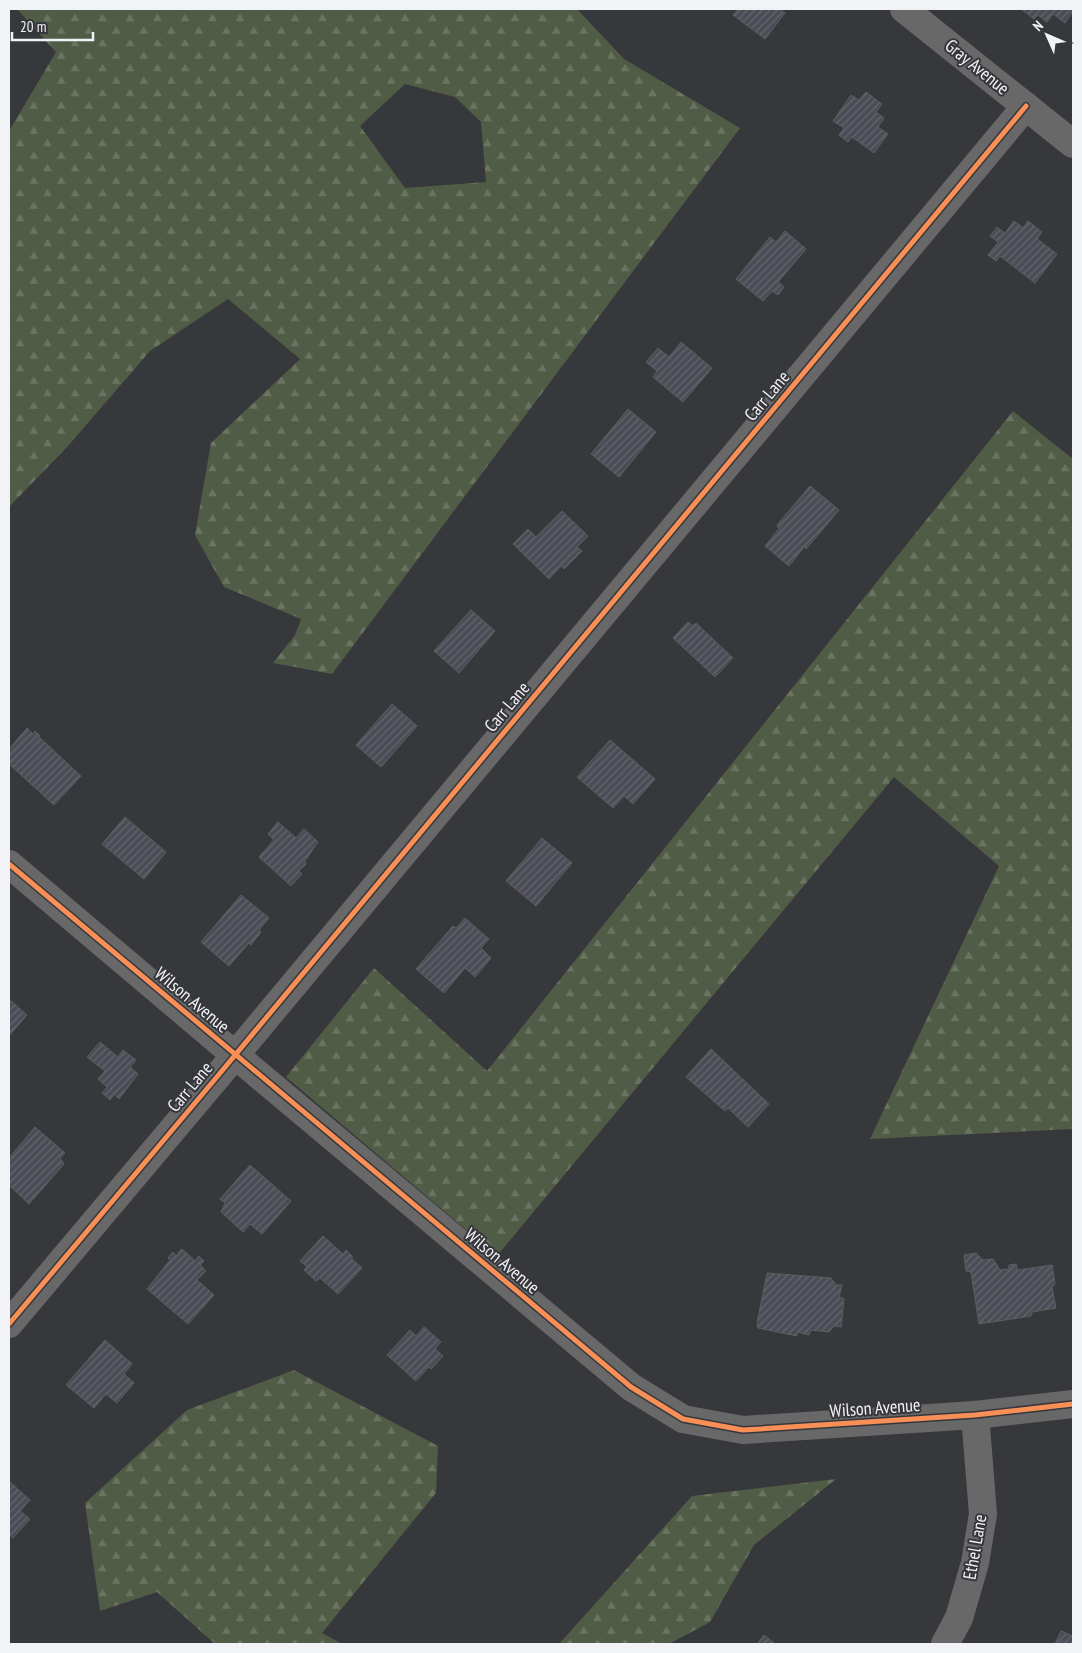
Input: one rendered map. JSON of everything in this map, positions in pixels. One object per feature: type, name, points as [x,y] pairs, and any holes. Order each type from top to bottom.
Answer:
[{"type":"street","name":"Gray Avenue","points":[[904,9],[1073,144]]},
{"type":"street","name":"Carr Lane","points":[[9,1324],[1026,106]]},
{"type":"street","name":"Wilson Avenue","points":[[9,864],[631,1387],[683,1419],[743,1430],[975,1415],[1073,1404]]},
{"type":"street","name":"Ethel Lane","points":[[945,1644],[959,1618],[975,1563],[983,1514],[975,1415]]},
{"type":"green space","points":[[17,9],[577,9],[624,59],[740,128],[332,674],[273,663],[295,635],[301,619],[224,587],[195,535],[211,443],[300,359],[228,299],[150,351],[68,446],[9,507],[9,131],[56,52]],"holes":[[[405,84],[455,97],[481,122],[486,182],[405,188],[360,126]]]},
{"type":"green space","points":[[1013,411],[1073,459],[1073,1129],[870,1139],[999,866],[894,777],[497,1256],[286,1077],[374,968],[487,1071]]},
{"type":"green space","points":[[294,1370],[438,1446],[436,1493],[322,1633],[342,1644],[215,1644],[157,1592],[100,1611],[85,1503],[187,1410]]},
{"type":"green space","points":[[836,1479],[754,1545],[710,1622],[669,1644],[559,1644],[692,1496]]},
{"type":"building","points":[[738,9],[780,9],[785,13],[765,39],[733,15]]},
{"type":"building","points":[[1021,9],[1073,9],[1073,11],[1065,23],[1053,14],[1047,22],[1038,15],[1034,19]]},
{"type":"building","points":[[866,92],[882,104],[876,112],[884,118],[878,127],[888,134],[874,153],[852,137],[848,142],[839,135],[844,128],[833,121],[851,95],[859,100]]},
{"type":"building","points":[[1014,221],[1023,228],[1028,221],[1042,232],[1037,239],[1057,254],[1035,283],[1000,256],[996,261],[988,255],[998,242],[990,236],[997,227],[1005,233]]},
{"type":"building","points":[[785,231],[806,249],[778,282],[784,287],[778,295],[772,291],[763,301],[736,279],[770,237],[776,242]]},
{"type":"building","points":[[681,342],[712,368],[683,402],[653,377],[657,371],[646,362],[658,348],[669,357]]},
{"type":"building","points":[[628,409],[656,432],[619,477],[591,454]]},
{"type":"building","points":[[810,486],[839,510],[789,566],[765,546],[779,529],[777,525]]},
{"type":"building","points":[[562,511],[588,536],[577,547],[582,551],[564,569],[561,566],[549,579],[513,544],[528,529],[536,537]]},
{"type":"building","points":[[471,610],[495,631],[459,673],[434,651]]},
{"type":"building","points":[[688,622],[693,626],[696,623],[733,658],[715,677],[673,638]]},
{"type":"building","points":[[392,704],[417,726],[381,767],[356,745]]},
{"type":"building","points":[[27,728],[33,734],[35,731],[81,776],[54,805],[9,764],[9,749]]},
{"type":"building","points":[[610,740],[655,779],[633,804],[624,796],[613,808],[577,777]]},
{"type":"building","points":[[125,817],[166,852],[144,879],[102,844]]},
{"type":"building","points":[[278,822],[296,838],[304,829],[318,842],[305,861],[306,864],[299,871],[302,874],[291,886],[259,857],[274,840],[268,834]]},
{"type":"building","points":[[542,838],[572,863],[536,906],[506,881]]},
{"type":"building","points":[[241,895],[269,918],[259,930],[261,932],[251,945],[249,943],[229,966],[201,942]]},
{"type":"building","points":[[465,918],[489,939],[481,948],[491,958],[475,977],[465,968],[444,993],[416,969],[453,926],[456,928]]},
{"type":"building","points":[[9,999],[27,1015],[9,1036]]},
{"type":"building","points":[[100,1042],[118,1057],[123,1050],[136,1060],[130,1067],[138,1074],[119,1099],[114,1094],[110,1100],[102,1093],[107,1087],[98,1079],[105,1071],[87,1057]]},
{"type":"building","points":[[711,1049],[769,1104],[748,1127],[728,1108],[725,1111],[686,1077]]},
{"type":"building","points":[[35,1127],[65,1153],[60,1158],[64,1164],[29,1204],[9,1185],[9,1158]]},
{"type":"building","points":[[250,1165],[291,1201],[262,1234],[250,1224],[243,1232],[221,1212],[225,1203],[220,1199]]},
{"type":"building","points":[[323,1236],[343,1254],[346,1250],[362,1268],[338,1294],[320,1278],[316,1281],[304,1270],[307,1267],[300,1261]]},
{"type":"building","points":[[182,1249],[195,1261],[199,1256],[204,1261],[200,1265],[206,1271],[197,1280],[214,1295],[188,1324],[147,1289],[170,1260],[168,1258],[173,1252],[176,1256]]},
{"type":"building","points":[[976,1253],[983,1260],[993,1259],[1000,1270],[1009,1269],[1009,1265],[1016,1264],[1018,1270],[1052,1265],[1055,1284],[1052,1287],[1056,1308],[1032,1312],[1031,1316],[979,1324],[971,1272],[966,1271],[964,1255]]},
{"type":"building","points":[[767,1273],[831,1278],[836,1285],[842,1285],[839,1297],[844,1299],[841,1327],[834,1326],[829,1332],[811,1330],[809,1335],[797,1332],[797,1336],[758,1328],[757,1323]]},
{"type":"building","points":[[424,1327],[441,1342],[435,1349],[443,1356],[416,1381],[387,1355],[410,1330],[416,1336]]},
{"type":"building","points":[[105,1340],[132,1364],[124,1374],[134,1383],[117,1403],[106,1394],[94,1408],[66,1385]]},
{"type":"building","points":[[9,1481],[30,1500],[20,1511],[30,1519],[13,1538],[9,1534]]},
{"type":"building","points":[[1061,1631],[1073,1636],[1073,1644],[1055,1644]]},
{"type":"building","points":[[764,1635],[775,1644],[757,1644]]},
{"type":"cycle path","points":[[9,1324],[1026,106]]},
{"type":"cycle path","points":[[9,864],[631,1387],[683,1419],[743,1430],[975,1415],[1073,1404]]}]
